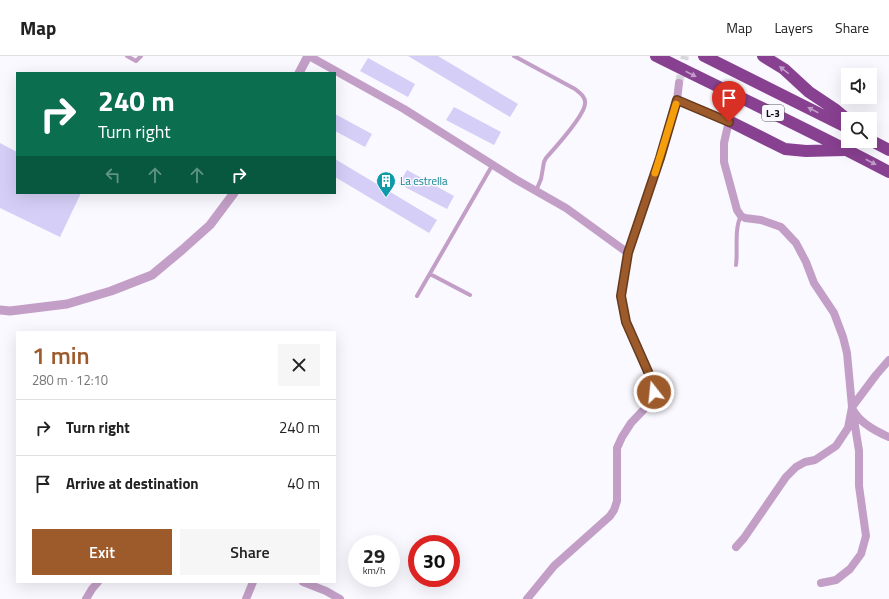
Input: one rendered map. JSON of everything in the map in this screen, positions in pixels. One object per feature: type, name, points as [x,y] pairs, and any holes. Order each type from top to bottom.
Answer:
[{"type":"highway","name":"L-3","points":[[656,56],[848,150],[889,172]]},
{"type":"highway","name":"L-3","points":[[704,56],[841,124]]},
{"type":"highway","points":[[763,56],[784,69],[809,92],[841,114]]},
{"type":"highway","points":[[729,122],[785,149],[806,151],[848,150]]},
{"type":"highway","points":[[806,151],[812,146],[813,137],[808,131]]},
{"type":"highway","points":[[877,143],[889,150]]},
{"type":"street","points":[[300,72],[309,56],[404,109],[566,208],[628,253]]},
{"type":"street","points":[[527,599],[554,566],[610,516],[614,510],[617,502],[617,448],[631,423],[651,402],[654,392],[653,383],[626,322],[621,296],[628,253],[660,158],[677,100],[679,83]]},
{"type":"street","points":[[677,100],[729,122],[724,143],[724,162],[737,210],[741,216],[781,227],[796,243],[806,262],[814,283],[834,313],[844,337],[852,407],[859,451],[859,486],[866,536],[861,554],[850,569],[836,580],[821,583]]},
{"type":"street","points":[[0,310],[10,311],[67,304],[111,291],[152,275],[210,225],[233,194]]},
{"type":"street","points":[[736,547],[744,538],[786,477],[796,467],[805,462],[815,460],[836,446],[848,428],[852,407],[889,360]]},
{"type":"street","points":[[852,407],[857,417],[864,423],[889,437]]},
{"type":"street","points":[[86,599],[97,583]]},
{"type":"street","points":[[246,599],[253,583]]},
{"type":"street","points":[[306,583],[326,590],[340,599]]},
{"type":"lane","points":[[127,56],[136,61],[141,56]]},
{"type":"lane","points":[[514,56],[575,89],[582,94],[586,103],[584,110],[566,135],[546,158],[536,191]]},
{"type":"lane","points":[[417,296],[493,164]]},
{"type":"lane","points":[[736,265],[738,256],[739,220],[741,216]]},
{"type":"lane","points":[[430,274],[470,295]]},
{"type":"building","points":[[408,56],[438,56],[518,104],[510,117]]},
{"type":"building","points":[[368,58],[415,84],[408,97],[360,71]]},
{"type":"building","points":[[454,107],[501,132],[494,145],[446,120]]},
{"type":"building","points":[[336,115],[372,134],[365,147],[336,132]]},
{"type":"building","points":[[0,143],[16,151],[16,194],[81,194],[60,237],[0,208]]},
{"type":"building","name":"La estrella","points":[[336,160],[437,220],[429,233],[336,178]]},
{"type":"building","points":[[407,170],[454,196],[447,209],[399,184]]},
{"type":"tunnel","points":[[679,83],[685,56]]},
{"type":"slow traffic","points":[[655,173],[676,104]]},
{"type":"place","name":"La estrella","points":[[386,198]]},
{"type":"route","points":[[654,392],[653,383],[626,322],[621,296],[628,253],[660,158],[677,100],[729,122]]}]
